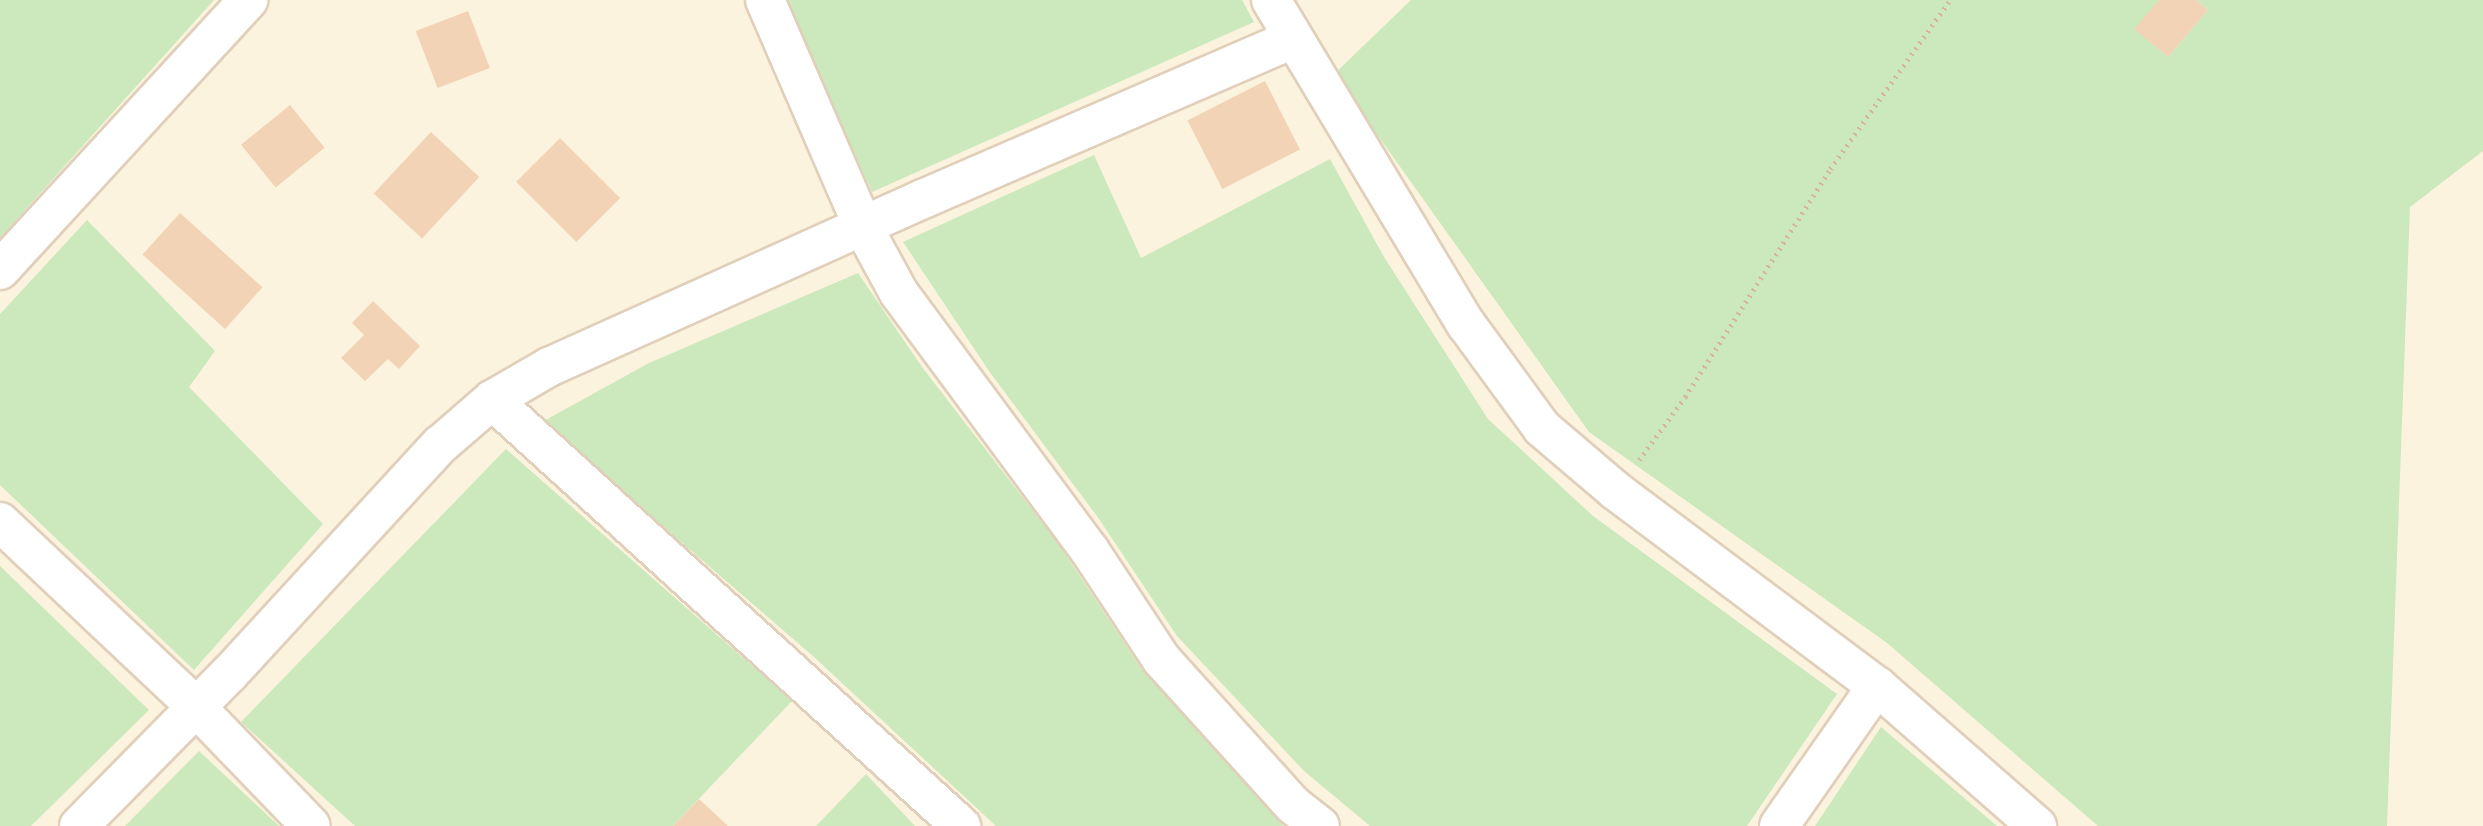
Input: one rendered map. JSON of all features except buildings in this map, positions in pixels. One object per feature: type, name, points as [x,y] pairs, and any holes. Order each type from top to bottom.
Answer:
[{"type":"street","points":[[0,270],[248,0]]},
{"type":"street","points":[[765,0],[863,228],[899,293],[1090,551],[1162,660],[1293,805],[1320,826]]},
{"type":"street","points":[[1270,0],[1466,324],[1542,428],[1616,491],[1877,686],[2037,826]]},
{"type":"street","points":[[79,826],[196,707],[440,445],[492,400],[549,368],[1292,39]]},
{"type":"street","points":[[492,400],[961,826]]},
{"type":"street","points":[[0,522],[196,707],[311,826]]},
{"type":"street","points":[[1779,826],[1877,686]]},
{"type":"path","points":[[1616,491],[1685,397],[1830,169],[1950,0]]},
{"type":"green space","points":[[0,0],[214,0],[0,238]]},
{"type":"green space","points":[[785,0],[1242,0],[1254,22],[872,192]]},
{"type":"green space","points":[[1411,0],[2159,0],[2135,29],[2168,57],[2208,10],[2196,0],[2483,0],[2483,151],[2410,207],[2387,826],[2098,826],[1887,643],[1589,432],[1334,74]]},
{"type":"green space","points":[[1094,155],[1141,258],[1330,159],[1384,257],[1488,419],[1593,516],[1837,694],[1747,826],[1370,826],[1304,771],[1177,636],[1099,519],[989,371],[903,242]]},
{"type":"green space","points":[[87,220],[215,351],[189,387],[323,524],[194,670],[0,485],[0,314]]},
{"type":"green space","points":[[858,273],[922,367],[1058,543],[1141,668],[1283,826],[996,826],[814,657],[542,422],[649,363]]},
{"type":"green space","points":[[506,449],[792,701],[673,826],[355,826],[241,722]]},
{"type":"green space","points":[[0,566],[149,710],[31,826],[0,826]]},
{"type":"green space","points":[[1881,727],[1997,826],[1815,826]]},
{"type":"green space","points":[[199,751],[279,826],[125,826]]},
{"type":"green space","points":[[866,774],[915,826],[816,826]]}]
